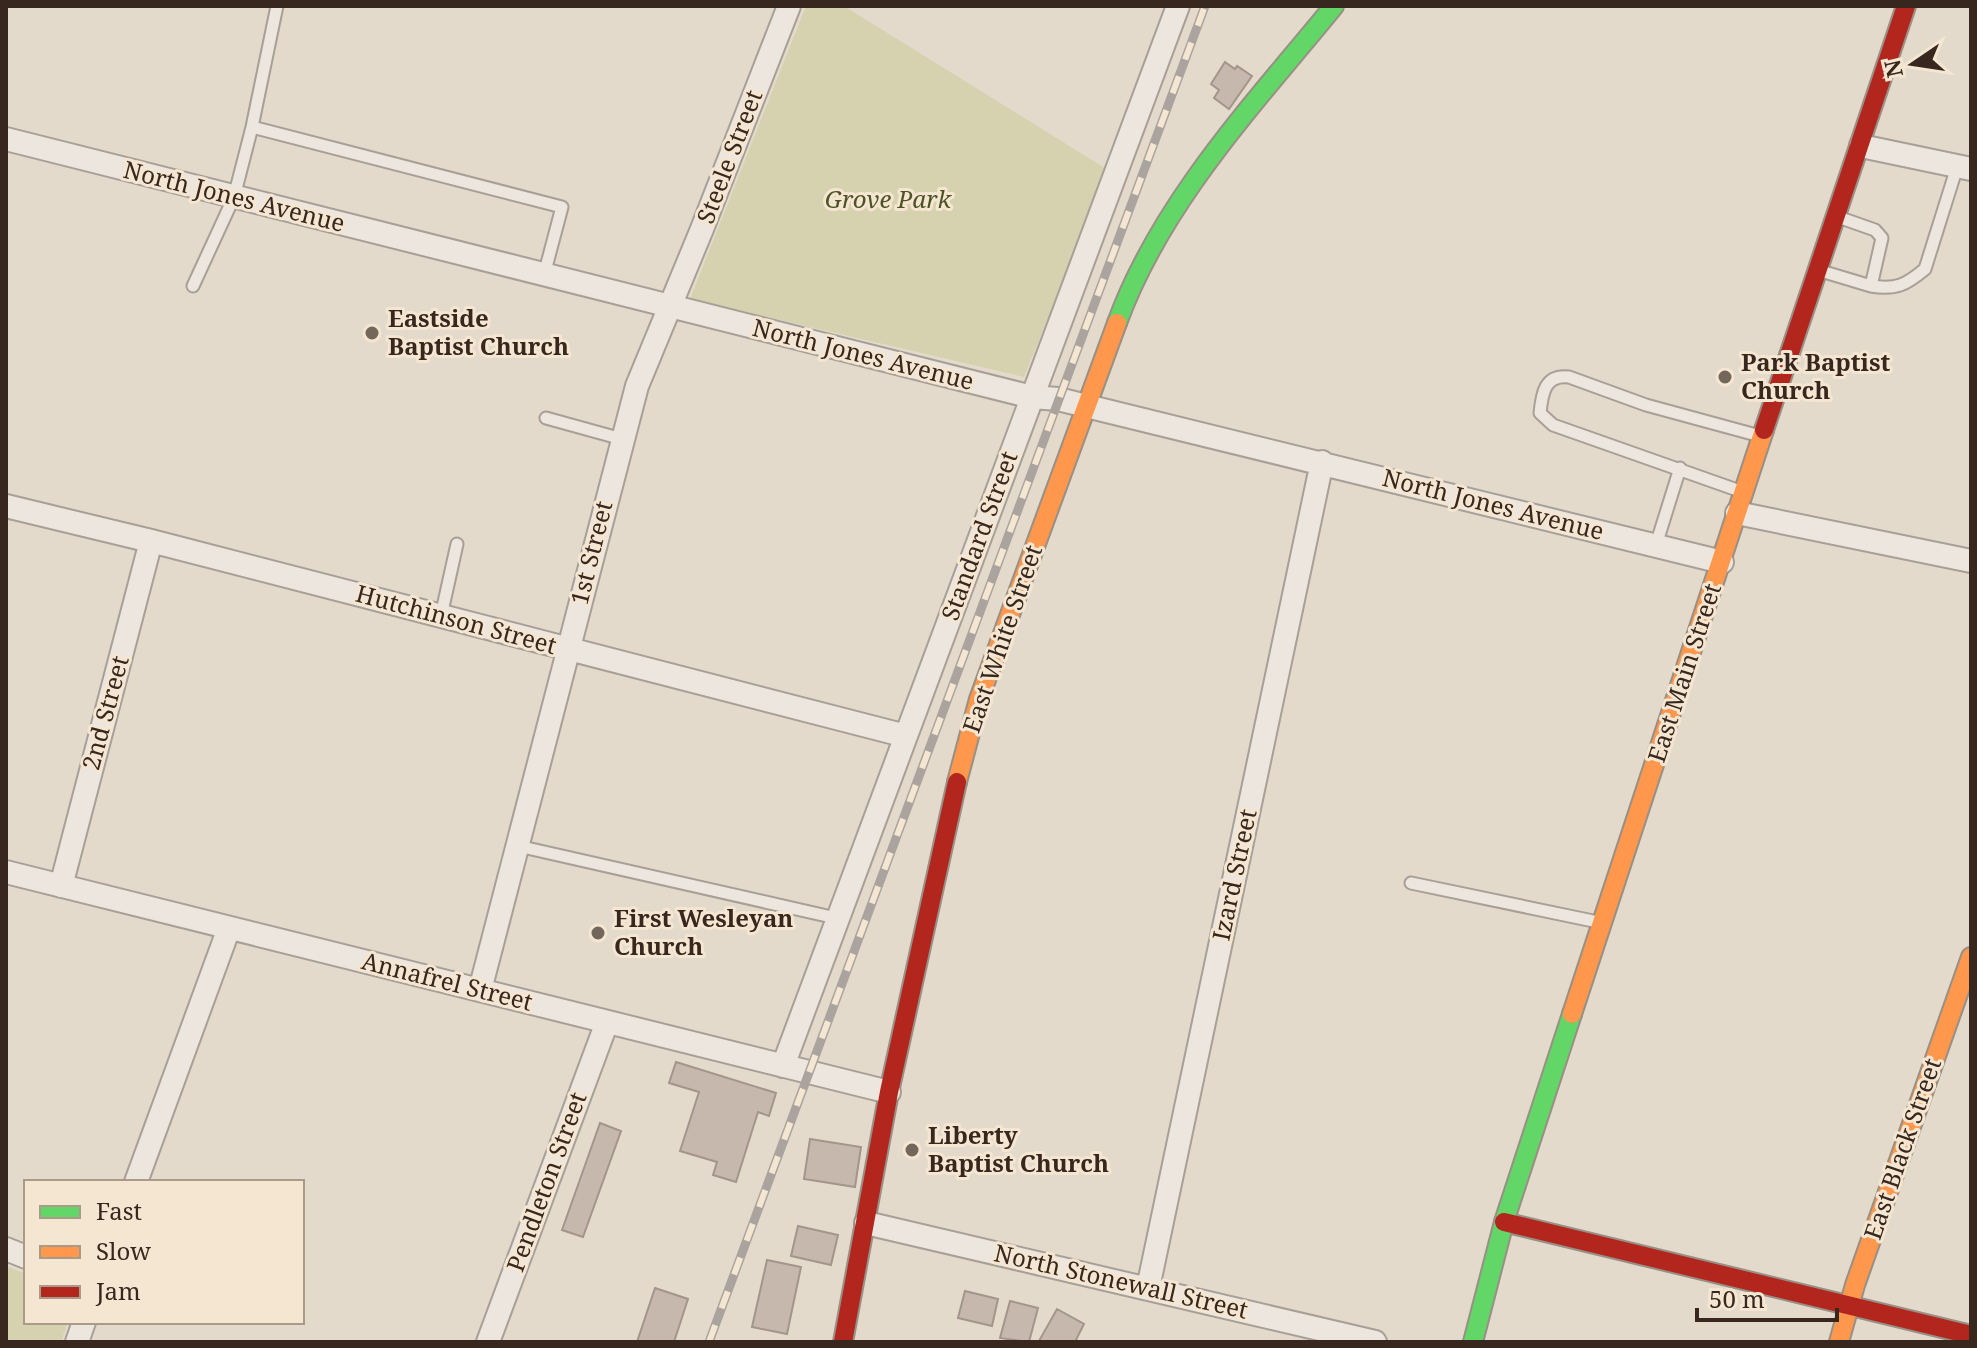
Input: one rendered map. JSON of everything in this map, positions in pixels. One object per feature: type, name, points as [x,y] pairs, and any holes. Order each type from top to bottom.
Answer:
[{"type":"street","name":"Steele Street","points":[[670,307],[789,6]]},
{"type":"street","name":"Standard Street","points":[[783,1066],[1178,6]]},
{"type":"street","name":"East White Street","points":[[843,1342],[889,1092],[963,754],[979,699],[1085,406],[1122,309],[1164,225],[1215,153],[1334,6]]},
{"type":"street","name":"East Main Street","points":[[1473,1342],[1504,1222],[1816,270],[1861,146],[1906,6]]},
{"type":"street","name":"North Jones Avenue","points":[[6,139],[1032,397],[1085,406],[1322,462],[1722,562]]},
{"type":"street","points":[[1861,146],[1964,168]]},
{"type":"street","name":"1st Street","points":[[480,990],[622,439],[637,386],[670,307]]},
{"type":"street","name":"Izard Street","points":[[1148,1288],[1322,462]]},
{"type":"street","points":[[1741,503],[1971,561]]},
{"type":"street","name":"Hutchinson Street","points":[[6,506],[906,736]]},
{"type":"street","name":"2nd Street","points":[[61,886],[151,541]]},
{"type":"street","name":"Annafrel Street","points":[[6,872],[889,1092]]},
{"type":"street","points":[[137,1180],[229,928]]},
{"type":"street","name":"East Black Street","points":[[1839,1342],[1849,1305],[1971,957]]},
{"type":"street","name":"Pendleton Street","points":[[488,1342],[607,1022]]},
{"type":"street","points":[[1504,1222],[1971,1335]]},
{"type":"street","name":"North Stonewall Street","points":[[866,1223],[1375,1342]]},
{"type":"lane","points":[[193,286],[234,197],[277,6]]},
{"type":"lane","points":[[252,127],[562,207],[544,275]]},
{"type":"lane","points":[[1816,270],[1891,289],[1912,280],[1925,269],[1964,168]]},
{"type":"lane","points":[[1834,216],[1875,230],[1882,238],[1871,286]]},
{"type":"lane","points":[[1741,503],[1680,468],[1553,425],[1540,413],[1543,391],[1548,382],[1560,376],[1569,377],[1646,405],[1762,437]]},
{"type":"lane","points":[[546,418],[622,439]]},
{"type":"lane","points":[[1656,545],[1680,468]]},
{"type":"lane","points":[[441,616],[457,544]]},
{"type":"lane","points":[[518,846],[836,918]]},
{"type":"lane","points":[[1411,883],[1603,922]]},
{"type":"green space","name":"Grove Park","points":[[806,6],[844,6],[1108,170],[1024,377],[690,299]]},
{"type":"green space","points":[[6,1266],[24,1273],[24,1324],[67,1324],[61,1342],[6,1342]]},
{"type":"building","points":[[1225,62],[1252,76],[1229,109],[1214,98],[1219,90],[1211,84]]},
{"type":"building","points":[[676,1062],[776,1093],[769,1116],[758,1112],[736,1182],[713,1175],[717,1162],[680,1151],[699,1092],[669,1083]]},
{"type":"building","points":[[600,1123],[621,1131],[583,1237],[562,1230]]},
{"type":"building","points":[[810,1139],[861,1147],[855,1187],[804,1179]]},
{"type":"building","points":[[798,1226],[838,1235],[831,1265],[791,1256]]},
{"type":"building","points":[[767,1260],[801,1267],[787,1334],[752,1327]]},
{"type":"building","points":[[655,1288],[688,1299],[674,1342],[637,1342]]},
{"type":"building","points":[[965,1291],[998,1299],[992,1326],[958,1318]]},
{"type":"building","points":[[1010,1301],[1038,1308],[1029,1342],[1000,1338]]},
{"type":"building","points":[[1057,1309],[1084,1324],[1075,1342],[1039,1341]]},
{"type":"railway","points":[[709,1342],[1205,6]]},
{"type":"traffic: fast","points":[[1117,323],[1158,236],[1184,195],[1242,117],[1334,6]]},
{"type":"traffic: fast","points":[[1473,1342],[1504,1222],[1572,1014]]},
{"type":"traffic: slow","points":[[957,782],[979,699],[1117,323]]},
{"type":"traffic: slow","points":[[1572,1014],[1764,430]]},
{"type":"traffic: slow","points":[[1839,1342],[1855,1285],[1971,957]]},
{"type":"traffic: jam","points":[[1764,430],[1906,6]]},
{"type":"traffic: jam","points":[[843,1342],[889,1092],[957,782]]},
{"type":"traffic: jam","points":[[1504,1222],[1971,1335]]},
{"type":"place","name":"Eastside Baptist Church","points":[[372,333]]},
{"type":"place","name":"Park Baptist Church","points":[[1725,377]]},
{"type":"place","name":"First Wesleyan Church","points":[[598,933]]},
{"type":"place","name":"Liberty Baptist Church","points":[[912,1150]]}]
